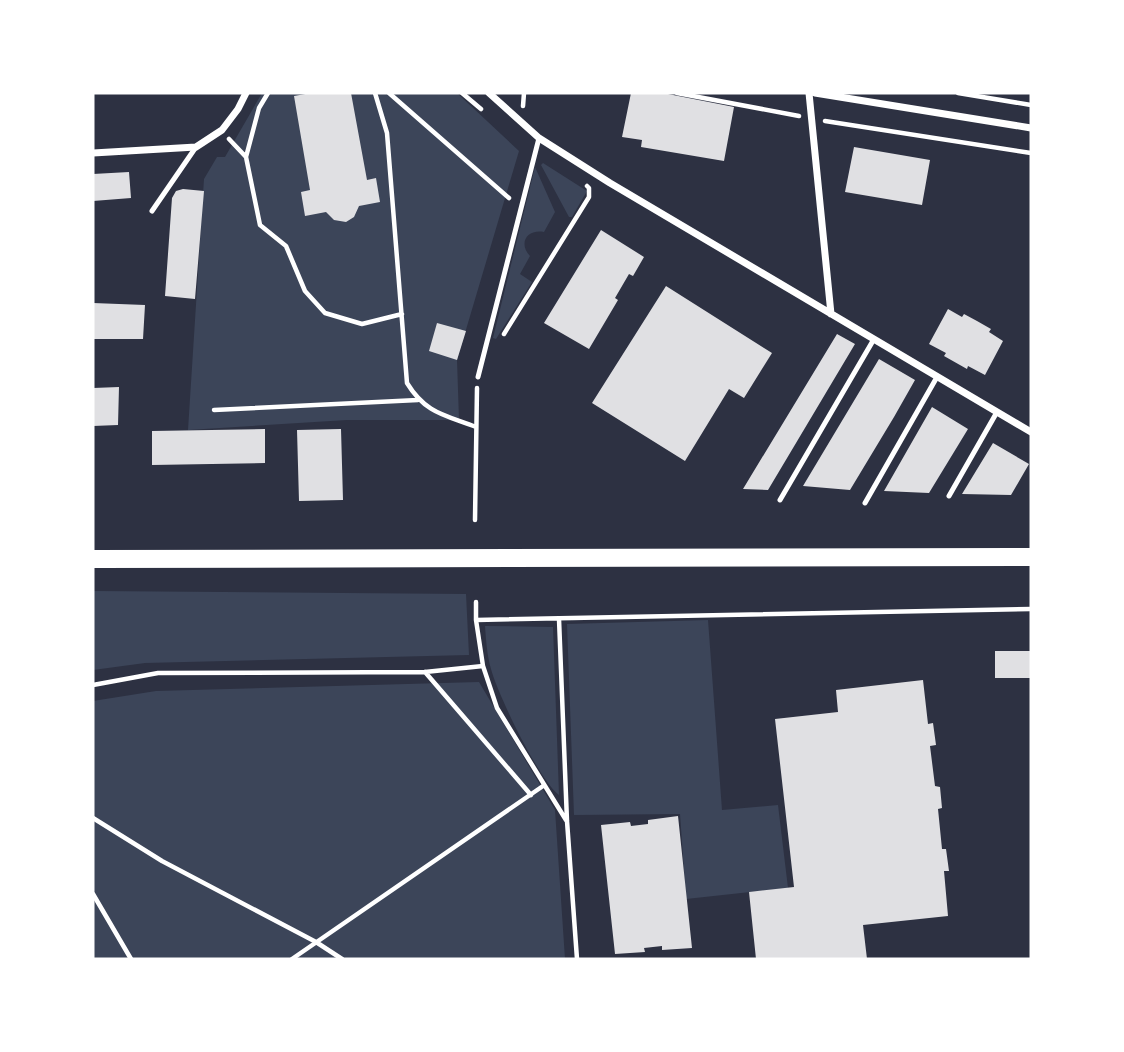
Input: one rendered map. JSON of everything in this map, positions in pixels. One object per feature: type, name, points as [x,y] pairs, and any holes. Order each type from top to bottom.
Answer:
[{"type":"main road","points":[[93,559],[1031,557]]},
{"type":"street","points":[[93,153],[196,147],[222,130],[246,93]]},
{"type":"street","points":[[809,93],[831,314]]},
{"type":"street","points":[[815,93],[1031,128]]},
{"type":"street","points":[[492,95],[538,138],[1031,432]]},
{"type":"lane","points":[[478,377],[538,138]]},
{"type":"lane","points":[[152,211],[196,147]]},
{"type":"lane","points":[[780,500],[874,339]]},
{"type":"lane","points":[[865,503],[937,377]]},
{"type":"lane","points":[[949,496],[997,412]]},
{"type":"path","points":[[268,93],[259,108],[246,158],[260,225],[286,246],[305,291],[325,313],[362,324],[401,314]]},
{"type":"path","points":[[375,93],[387,133],[407,383],[418,400],[435,412],[477,427]]},
{"type":"path","points":[[389,93],[520,208]]},
{"type":"path","points":[[677,93],[811,118],[1031,153]]},
{"type":"path","points":[[958,93],[1031,105]]},
{"type":"path","points":[[222,130],[246,158]]},
{"type":"path","points":[[499,344],[589,197],[589,188],[578,181]]},
{"type":"path","points":[[475,520],[478,377]]},
{"type":"path","points":[[214,410],[418,400]]},
{"type":"path","points":[[476,602],[476,620],[484,666],[497,708],[567,821]]},
{"type":"path","points":[[476,620],[1031,609]]},
{"type":"path","points":[[559,619],[567,821],[577,959]]},
{"type":"path","points":[[93,685],[158,673],[425,671],[484,666]]},
{"type":"path","points":[[425,671],[531,795]]},
{"type":"path","points":[[292,959],[543,786]]},
{"type":"path","points":[[93,818],[162,861],[316,942],[342,959]]},
{"type":"path","points":[[93,894],[131,959]]},
{"type":"shaded area","points":[[262,93],[457,93],[519,151],[457,360],[459,420],[347,420],[188,430],[204,179],[217,157],[225,157]]},
{"type":"shaded area","points":[[543,163],[587,191],[572,217],[569,217],[541,165]]},
{"type":"shaded area","points":[[535,167],[555,212],[544,232],[533,233],[526,238],[526,251],[530,256],[520,274],[532,282],[496,339],[493,338]]},
{"type":"shaded area","points":[[93,591],[466,594],[469,655],[145,663],[93,670]]},
{"type":"shaded area","points":[[708,620],[722,810],[778,805],[788,888],[686,899],[680,814],[574,815],[567,624]]},
{"type":"shaded area","points":[[485,626],[553,627],[559,795],[541,773],[502,698],[490,664]]},
{"type":"shaded area","points":[[479,682],[555,810],[565,959],[93,959],[93,701],[156,691]]},
{"type":"building","points":[[311,93],[351,93],[367,180],[376,178],[380,202],[359,206],[354,217],[346,222],[334,220],[326,212],[305,216],[301,192],[310,190],[294,96]]},
{"type":"building","points":[[631,93],[663,93],[734,107],[724,161],[641,147],[642,140],[622,137]]},
{"type":"building","points":[[854,147],[930,160],[922,205],[845,192]]},
{"type":"building","points":[[129,172],[131,198],[93,201],[93,174]]},
{"type":"building","points":[[176,191],[204,191],[195,299],[165,296],[172,198]]},
{"type":"building","points":[[601,230],[644,257],[633,276],[629,274],[615,298],[618,300],[589,349],[544,323]]},
{"type":"building","points":[[666,286],[772,353],[744,398],[729,389],[685,461],[592,403]]},
{"type":"building","points":[[93,303],[145,305],[143,339],[93,339]]},
{"type":"building","points":[[948,309],[962,317],[964,314],[991,329],[989,332],[1003,341],[985,375],[968,366],[967,369],[929,344]]},
{"type":"building","points":[[437,323],[466,331],[457,360],[429,351]]},
{"type":"building","points":[[837,334],[855,344],[768,490],[743,489]]},
{"type":"building","points":[[879,359],[915,380],[894,417],[850,490],[803,486]]},
{"type":"building","points":[[119,387],[118,425],[93,426],[93,388]]},
{"type":"building","points":[[932,407],[968,429],[929,493],[884,491]]},
{"type":"building","points":[[265,429],[265,463],[152,465],[152,431]]},
{"type":"building","points":[[341,429],[343,500],[299,501],[297,430]]},
{"type":"building","points":[[993,443],[1029,464],[1011,495],[962,494]]},
{"type":"building","points":[[995,651],[1031,651],[1031,678],[995,678]]},
{"type":"building","points":[[923,680],[928,724],[933,723],[936,745],[930,746],[935,786],[940,787],[942,808],[938,809],[942,849],[946,849],[949,871],[944,871],[948,916],[863,925],[867,959],[756,959],[749,892],[794,887],[775,719],[838,712],[836,690]]},
{"type":"building","points":[[678,816],[692,948],[662,950],[662,946],[644,948],[645,952],[615,954],[601,825],[630,822],[631,826],[648,824],[648,820]]}]
